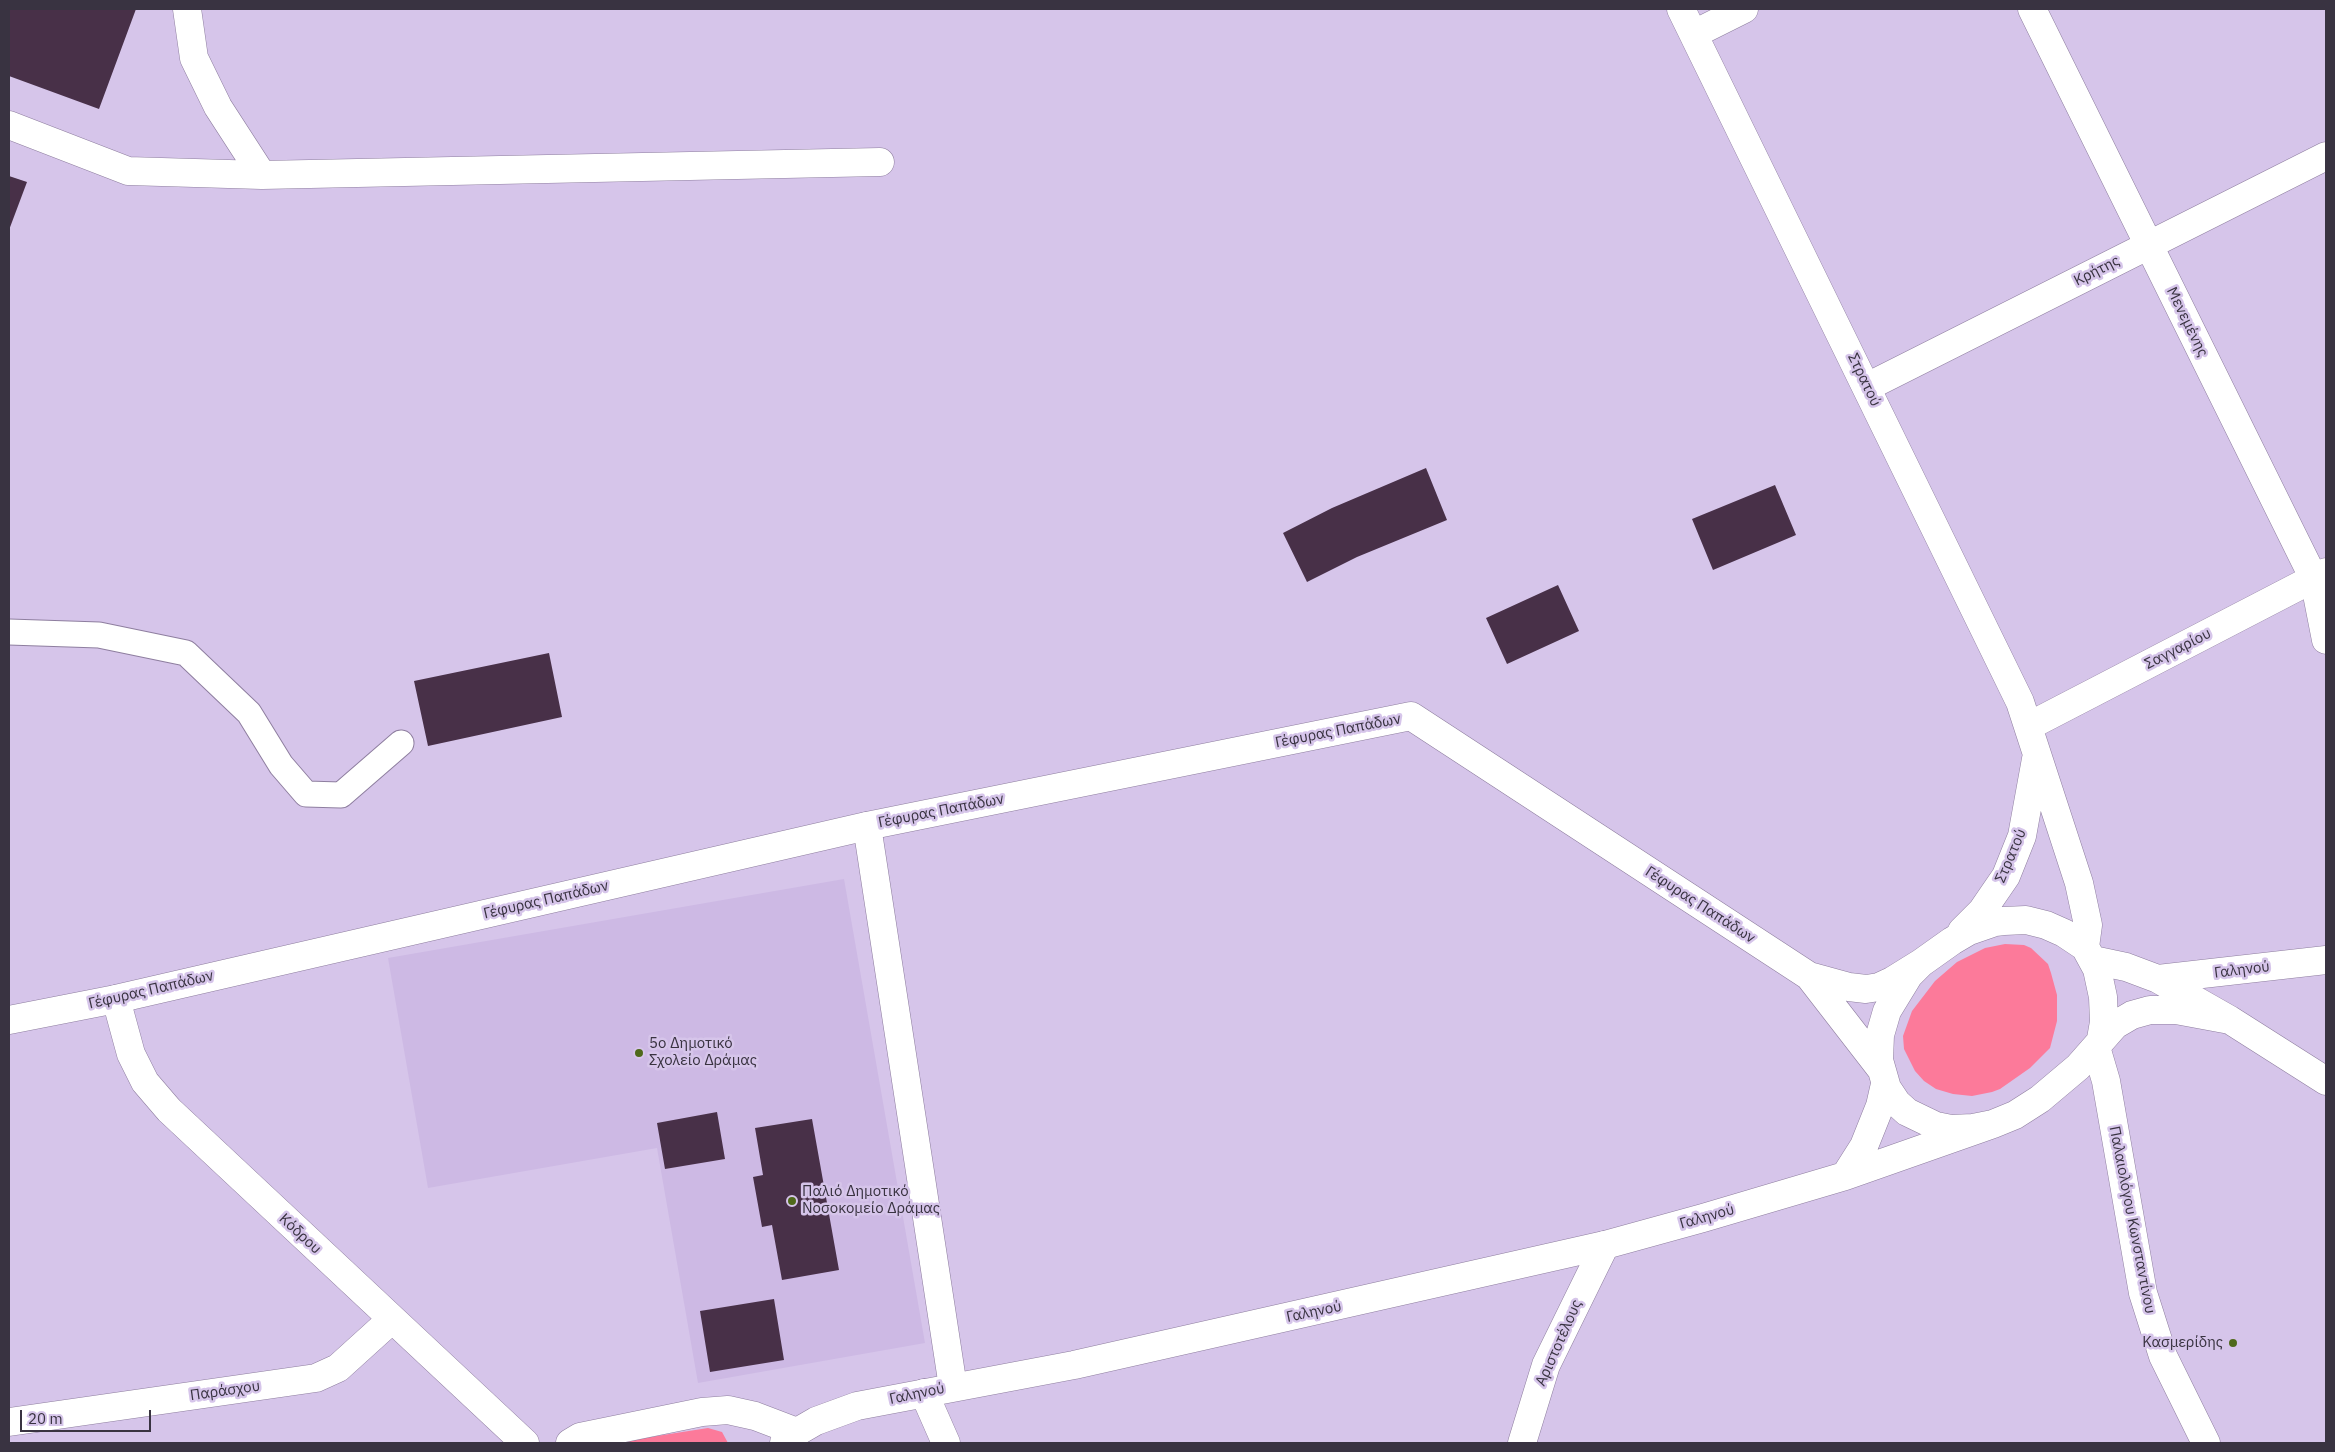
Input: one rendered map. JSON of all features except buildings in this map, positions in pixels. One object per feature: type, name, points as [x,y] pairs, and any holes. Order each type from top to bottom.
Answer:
[{"type":"street","points":[[187,9],[194,58],[218,107],[262,175]]},
{"type":"street","name":"Στρατού","points":[[1682,9],[2020,702],[2079,884],[2088,925],[2089,954]]},
{"type":"street","points":[[1694,34],[1744,9]]},
{"type":"street","name":"Μενεμένης","points":[[2032,9],[2150,245],[2320,575],[2326,640]]},
{"type":"street","points":[[9,126],[128,171],[262,175],[880,162]]},
{"type":"street","name":"Κρήτης","points":[[1867,386],[2326,156]]},
{"type":"street","name":"Σαγγαρίου","points":[[2029,726],[2320,575]]},
{"type":"street","name":"Γέφυρας Παπάδων","points":[[9,1020],[116,999],[867,826],[1411,716],[1809,976],[1866,990],[1880,987],[1892,981],[1920,963]]},
{"type":"street","name":"Στρατού","points":[[1952,941],[1982,911],[2006,876],[2022,836],[2037,755]]},
{"type":"street","points":[[867,826],[954,1387]]},
{"type":"street","points":[[1845,1176],[1864,1146],[1880,1106],[1883,1077],[1879,1043],[1886,1010],[1898,989],[1920,963],[1969,931],[1995,922],[2026,920],[2056,929],[2089,954],[2158,980],[2230,1020],[2326,1081]]},
{"type":"street","points":[[2089,954],[2103,997],[2104,1022],[2098,1043]]},
{"type":"street","name":"Γαληνού","points":[[2158,980],[2326,960]]},
{"type":"street","name":"Γέφυρας Παπάδων","points":[[1809,976],[1883,1077],[1901,1107],[1930,1125],[1951,1129],[1993,1124]]},
{"type":"street","name":"Κόδρου","points":[[116,999],[128,1047],[145,1082],[169,1110],[391,1320],[525,1443]]},
{"type":"street","points":[[1993,1124],[2015,1115],[2059,1085],[2120,1021],[2150,1010],[2184,1011],[2230,1020]]},
{"type":"street","name":"Παλαιολόγου Κωνσταντίνου","points":[[2098,1043],[2143,1293],[2164,1356],[2198,1439]]},
{"type":"street","name":"Γαληνού","points":[[790,1437],[841,1411],[954,1387],[1074,1365],[1605,1245],[1845,1176],[1993,1124]]},
{"type":"street","name":"Αριστοτέλους","points":[[1522,1443],[1546,1365],[1605,1245]]},
{"type":"street","name":"Παράσχου","points":[[9,1422],[316,1378],[338,1368],[391,1320]]},
{"type":"street","points":[[924,1393],[946,1443]]},
{"type":"street","points":[[570,1443],[580,1437],[702,1412],[728,1410],[755,1416],[790,1437]]},
{"type":"lane","points":[[9,632],[99,635],[186,653],[249,713],[281,765],[306,794],[340,795],[401,743]]},
{"type":"shaded area","name":"5ο Δημοτικό Σχολείο Δράμας","points":[[844,879],[925,1343],[698,1383],[657,1148],[428,1188],[388,958]]},
{"type":"shaded area","points":[[2005,944],[2024,945],[2031,948],[2048,964],[2057,995],[2057,1021],[2050,1048],[2030,1068],[2000,1089],[1992,1092],[1972,1096],[1953,1094],[1936,1089],[1924,1081],[1915,1071],[1904,1049],[1903,1036],[1912,1011],[1935,981],[1957,962],[1985,948]]},
{"type":"shaded area","points":[[708,1428],[722,1432],[728,1443],[612,1443]]},
{"type":"place","name":"5ο Δημοτικό Σχολείο Δράμας","points":[[639,1053]]},
{"type":"place","name":"Παλιό Δημοτικό Νοσοκομείο Δράμας","points":[[792,1201]]},
{"type":"place","name":"Κασμερίδης","points":[[2233,1343]]}]
